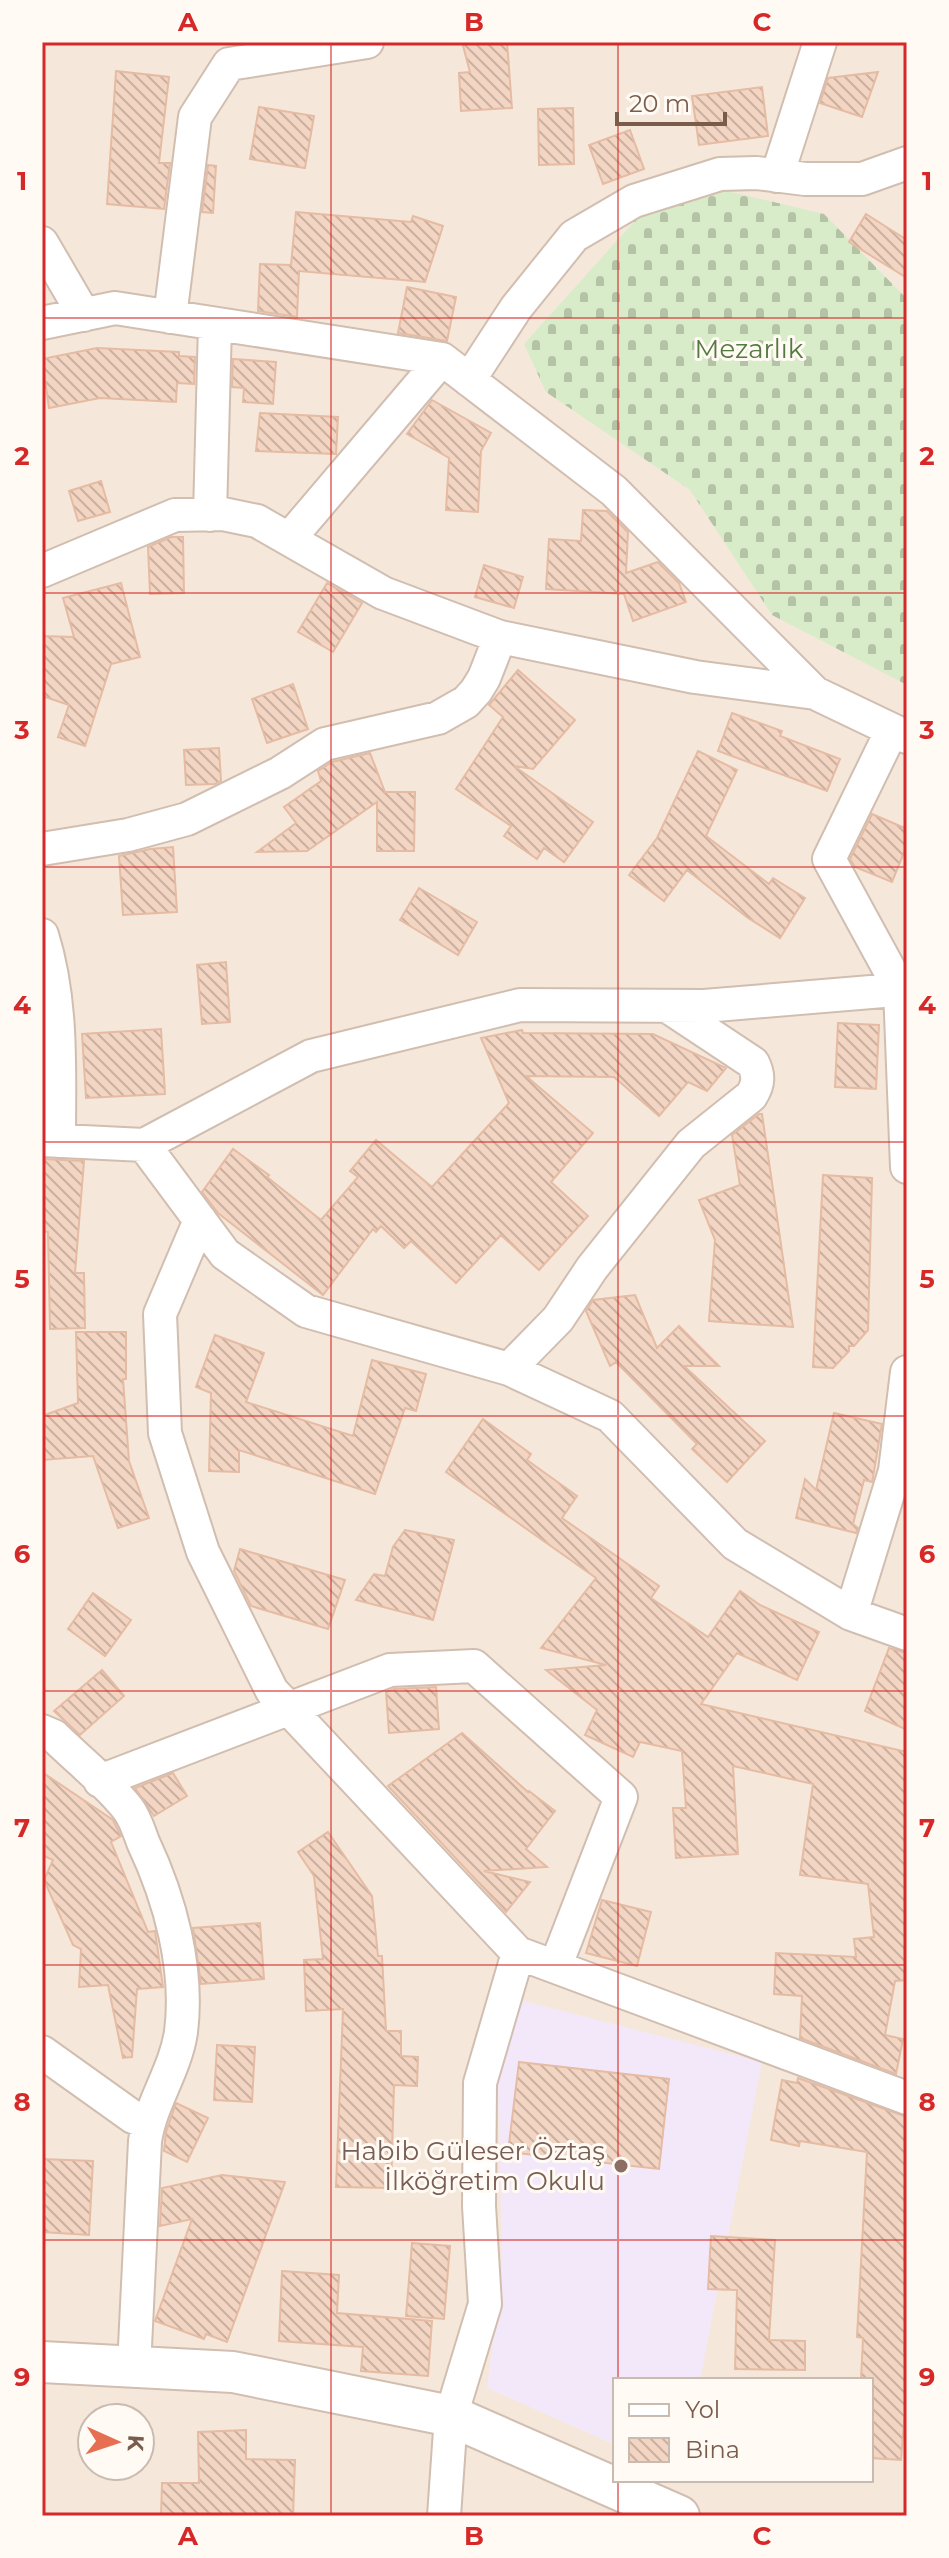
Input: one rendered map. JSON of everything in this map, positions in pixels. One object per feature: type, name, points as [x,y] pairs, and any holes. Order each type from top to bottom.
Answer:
[{"type":"street","points":[[170,317],[195,117],[206,96],[229,64],[367,42]]},
{"type":"street","points":[[777,176],[820,42]]},
{"type":"street","points":[[469,380],[516,308],[574,236],[634,201],[720,174],[862,179],[907,163]]},
{"type":"street","points":[[42,243],[84,315]]},
{"type":"street","points":[[42,323],[115,308],[442,359],[614,491],[815,693]]},
{"type":"street","points":[[210,515],[215,324]]},
{"type":"street","points":[[289,539],[442,359]]},
{"type":"street","points":[[42,571],[175,515],[223,514],[257,521],[383,593],[500,637],[695,677],[815,693],[899,734],[829,859],[904,989],[907,1167]]},
{"type":"street","points":[[42,849],[128,835],[187,819],[280,773],[325,744],[438,718],[466,702],[476,691],[500,637]]},
{"type":"street","points":[[42,935],[50,961],[59,1027],[51,1141],[144,1145],[311,1056],[520,1005],[704,1006],[904,989]]},
{"type":"street","points":[[509,1369],[558,1319],[592,1268],[691,1144],[751,1096],[756,1088],[758,1080],[753,1063],[667,1006]]},
{"type":"street","points":[[144,1145],[225,1254],[306,1311],[509,1369],[610,1416],[735,1544],[851,1614],[907,1634]]},
{"type":"street","points":[[200,1220],[160,1314],[165,1433],[203,1552],[272,1691],[518,1953],[907,2098]]},
{"type":"street","points":[[851,1614],[895,1471],[907,1372]]},
{"type":"street","points":[[100,1781],[390,1670],[474,1666],[621,1797],[556,1965]]},
{"type":"street","points":[[42,1731],[54,1736],[128,1809],[158,1872],[177,1945],[182,1992],[181,2032],[171,2072],[148,2123],[142,2182],[134,2367]]},
{"type":"street","points":[[444,2516],[451,2416],[485,2304],[479,2206],[480,2083],[518,1953]]},
{"type":"street","points":[[42,2052],[133,2117],[148,2123]]},
{"type":"street","points":[[42,2362],[233,2372],[451,2416],[679,2516]]},
{"type":"shaded area","points":[[42,42],[907,42],[907,2516],[42,2516]]},
{"type":"shaded area","name":"Habib Güleser Öztaş İlköğretim Okulu","points":[[496,1994],[762,2062],[700,2378],[613,2378],[613,2444],[487,2388],[502,2270]]},
{"type":"green space","name":"Mezarlık","points":[[714,188],[824,214],[907,299],[907,685],[772,615],[690,490],[546,392],[524,344],[640,215]]},
{"type":"building","points":[[462,42],[507,42],[512,108],[461,111],[459,73],[470,72]]},
{"type":"building","points":[[116,71],[169,77],[159,163],[170,163],[164,209],[107,204]]},
{"type":"building","points":[[878,72],[862,117],[820,103],[828,78]]},
{"type":"building","points":[[762,87],[768,136],[699,145],[692,96]]},
{"type":"building","points":[[259,107],[314,116],[305,168],[250,159]]},
{"type":"building","points":[[573,108],[574,164],[539,165],[538,109]]},
{"type":"building","points":[[630,130],[644,169],[603,184],[589,145]]},
{"type":"building","points":[[208,165],[216,166],[213,213],[202,212]]},
{"type":"building","points":[[296,212],[411,222],[413,216],[443,226],[425,282],[299,271],[297,317],[258,311],[260,264],[291,265]]},
{"type":"building","points":[[866,214],[907,240],[907,278],[849,242]]},
{"type":"building","points":[[407,287],[456,297],[447,341],[398,333]]},
{"type":"building","points":[[97,348],[179,352],[179,356],[195,357],[194,384],[177,383],[176,402],[100,398],[49,408],[42,359]]},
{"type":"building","points":[[233,359],[276,362],[273,404],[243,402],[244,388],[232,387]]},
{"type":"building","points":[[432,400],[491,433],[481,451],[478,512],[446,510],[449,458],[407,434]]},
{"type":"building","points":[[260,413],[338,417],[336,454],[256,451]]},
{"type":"building","points":[[101,481],[110,512],[78,521],[69,491]]},
{"type":"building","points":[[583,510],[607,511],[628,532],[626,573],[658,562],[679,583],[686,602],[633,621],[624,594],[546,589],[549,539],[581,541]]},
{"type":"building","points":[[171,537],[183,537],[184,593],[150,594],[148,547]]},
{"type":"building","points":[[484,565],[523,577],[514,608],[475,597]]},
{"type":"building","points":[[121,583],[140,657],[111,664],[85,746],[58,737],[69,705],[42,696],[42,636],[74,637],[63,598]]},
{"type":"building","points":[[327,583],[362,603],[333,652],[298,632]]},
{"type":"building","points":[[518,670],[575,720],[533,769],[514,766],[593,822],[564,862],[544,848],[537,859],[504,836],[511,826],[456,789],[503,717],[489,705]]},
{"type":"building","points":[[293,684],[308,729],[267,743],[252,699]]},
{"type":"building","points":[[732,713],[782,731],[780,736],[840,759],[827,791],[718,751]]},
{"type":"building","points":[[219,748],[221,781],[186,785],[184,750]]},
{"type":"building","points":[[698,751],[737,770],[706,836],[769,884],[773,878],[805,898],[780,938],[748,918],[687,870],[664,901],[629,875],[657,838]]},
{"type":"building","points":[[370,753],[385,792],[415,792],[414,851],[377,851],[377,802],[307,851],[257,852],[296,823],[284,807],[321,781],[318,771],[332,762]]},
{"type":"building","points":[[872,814],[907,829],[907,845],[892,882],[855,867],[850,859]]},
{"type":"building","points":[[173,847],[177,912],[123,915],[119,856]]},
{"type":"building","points":[[419,888],[477,922],[458,955],[400,920]]},
{"type":"building","points":[[226,962],[230,1022],[202,1024],[197,965]]},
{"type":"building","points":[[838,1023],[879,1025],[876,1089],[835,1087]]},
{"type":"building","points":[[161,1029],[165,1094],[86,1098],[82,1034]]},
{"type":"building","points":[[522,1030],[523,1033],[653,1034],[726,1068],[707,1091],[688,1082],[659,1116],[614,1077],[526,1076],[593,1133],[551,1182],[588,1216],[539,1270],[501,1235],[456,1283],[411,1241],[404,1248],[381,1226],[376,1232],[373,1229],[323,1295],[218,1213],[202,1192],[233,1149],[321,1220],[358,1177],[350,1171],[376,1140],[432,1187],[509,1103],[481,1038]]},
{"type":"building","points":[[762,1114],[793,1327],[709,1321],[715,1240],[699,1200],[740,1185],[732,1135]]},
{"type":"building","points":[[42,1159],[84,1161],[75,1273],[84,1273],[85,1328],[50,1329],[48,1232],[42,1231]]},
{"type":"building","points":[[823,1175],[872,1178],[868,1330],[854,1346],[849,1346],[849,1351],[833,1368],[813,1367]]},
{"type":"building","points":[[635,1295],[657,1348],[679,1326],[719,1366],[684,1366],[765,1441],[727,1482],[692,1449],[697,1444],[616,1362],[610,1366],[586,1311],[593,1300]]},
{"type":"building","points":[[76,1332],[126,1332],[126,1379],[123,1379],[129,1461],[149,1518],[118,1528],[93,1456],[42,1460],[42,1416],[78,1403]]},
{"type":"building","points":[[215,1335],[264,1353],[246,1402],[353,1436],[372,1360],[426,1374],[416,1411],[405,1408],[375,1494],[239,1450],[239,1472],[209,1471],[211,1393],[196,1387]]},
{"type":"building","points":[[834,1413],[882,1424],[872,1482],[864,1480],[853,1524],[858,1528],[856,1533],[796,1518],[805,1479],[816,1490]]},
{"type":"building","points":[[483,1419],[531,1454],[527,1460],[577,1496],[562,1518],[659,1586],[651,1598],[708,1637],[740,1591],[760,1605],[819,1632],[797,1680],[737,1653],[701,1704],[907,1752],[907,1980],[895,1981],[885,2035],[903,2039],[896,2074],[800,2038],[802,1996],[774,1994],[776,1953],[856,1957],[854,1939],[874,1937],[868,1884],[800,1875],[813,1784],[733,1766],[738,1854],[676,1858],[673,1808],[686,1808],[682,1751],[640,1742],[633,1757],[585,1735],[597,1710],[546,1670],[606,1665],[541,1648],[596,1578],[446,1472]]},
{"type":"building","points":[[405,1530],[454,1540],[433,1620],[356,1600],[374,1574],[385,1576],[393,1547]]},
{"type":"building","points":[[240,1549],[345,1580],[328,1629],[251,1606],[234,1571]]},
{"type":"building","points":[[93,1593],[131,1620],[105,1656],[68,1629]]},
{"type":"building","points":[[889,1648],[907,1653],[907,1730],[865,1711]]},
{"type":"building","points":[[102,1670],[124,1696],[80,1735],[54,1711]]},
{"type":"building","points":[[436,1687],[439,1729],[389,1733],[386,1692]]},
{"type":"building","points":[[462,1733],[528,1792],[555,1811],[526,1849],[547,1867],[484,1871],[530,1882],[506,1912],[388,1786]]},
{"type":"building","points":[[42,1772],[113,1820],[121,1836],[111,1842],[148,1932],[155,1931],[163,1987],[137,1989],[132,2057],[123,2058],[108,1985],[79,1987],[81,1949],[73,1945],[44,1880],[53,1860],[42,1855]]},
{"type":"building","points":[[173,1773],[187,1796],[154,1816],[135,1788]]},
{"type":"building","points":[[328,1832],[372,1896],[378,1956],[382,1956],[386,2031],[401,2031],[401,2056],[418,2057],[417,2086],[394,2085],[391,2188],[336,2187],[343,2009],[306,2011],[304,1960],[323,1959],[314,1876],[298,1852]]},
{"type":"building","points":[[602,1900],[651,1912],[637,1966],[586,1953]]},
{"type":"building","points":[[260,1923],[264,1979],[201,1984],[193,1928]]},
{"type":"building","points":[[217,2045],[255,2047],[252,2102],[214,2100]]},
{"type":"building","points":[[519,2062],[669,2079],[659,2169],[508,2152]]},
{"type":"building","points":[[798,2078],[907,2117],[904,2351],[907,2351],[907,2386],[901,2460],[873,2458],[873,2378],[861,2378],[863,2338],[857,2337],[867,2152],[800,2141],[799,2146],[771,2140],[782,2080],[797,2083]]},
{"type":"building","points":[[176,2103],[208,2118],[187,2162],[164,2151],[166,2132]]},
{"type":"building","points":[[42,2159],[93,2161],[89,2235],[42,2232]]},
{"type":"building","points":[[222,2175],[285,2182],[227,2342],[206,2334],[204,2339],[155,2321],[192,2219],[160,2226],[162,2188]]},
{"type":"building","points":[[711,2236],[775,2240],[769,2340],[805,2341],[805,2370],[735,2369],[737,2290],[708,2289]]},
{"type":"building","points":[[412,2243],[450,2246],[444,2319],[406,2316]]},
{"type":"building","points":[[282,2271],[339,2275],[337,2313],[432,2321],[428,2376],[361,2371],[363,2347],[279,2341]]},
{"type":"building","points":[[246,2430],[246,2459],[295,2460],[293,2516],[161,2516],[162,2483],[199,2483],[198,2432]]},
{"type":"place","name":"Habib Güleser Öztaş İlköğretim Okulu","points":[[621,2166]]}]
